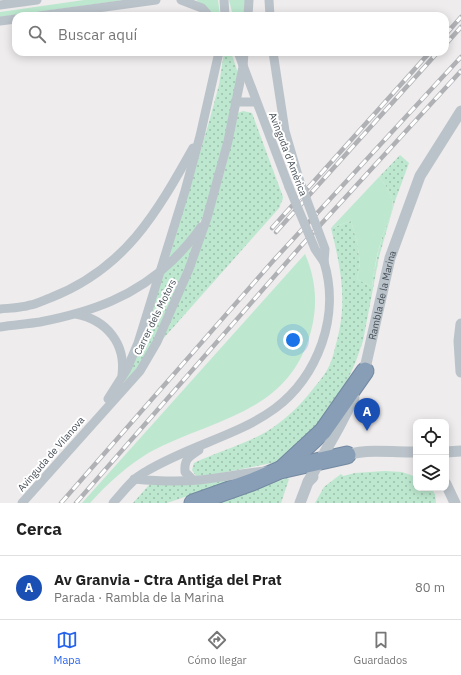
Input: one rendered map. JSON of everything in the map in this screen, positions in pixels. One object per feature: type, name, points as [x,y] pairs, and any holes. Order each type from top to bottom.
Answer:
[{"type":"highway","points":[[280,470],[323,431],[365,371]]},
{"type":"highway","points":[[193,503],[252,482],[280,470],[347,454]]},
{"type":"street","points":[[0,5],[37,0]]},
{"type":"street","points":[[68,12],[156,0]]},
{"type":"street","points":[[181,0],[202,8],[206,12]]},
{"type":"street","points":[[224,0],[225,12]]},
{"type":"street","points":[[248,12],[249,0]]},
{"type":"street","points":[[269,0],[270,12]]},
{"type":"street","points":[[0,21],[12,20]]},
{"type":"street","name":"Carrer dels Motors","points":[[95,419],[131,362],[138,343],[185,191],[200,136],[218,56]]},
{"type":"street","name":"Avinguda d'Amèrica","points":[[239,56],[289,187],[315,249],[324,262]]},
{"type":"street","name":"Carrer dels Motors","points":[[95,419],[140,371],[152,351],[190,269],[228,141],[243,67],[244,56]]},
{"type":"street","name":"Avinguda d'Amèrica","points":[[113,503],[134,480],[144,472],[158,464],[241,428],[275,409],[293,393],[310,371],[320,350],[328,324],[330,296],[324,262],[324,249],[284,131],[274,56]]},
{"type":"street","points":[[235,102],[256,102]]},
{"type":"street","name":"Rambla de la Marina","points":[[308,482],[362,382],[390,258],[420,176],[461,111]]},
{"type":"street","points":[[0,309],[31,305],[75,287],[103,268],[129,245],[152,218],[200,136]]},
{"type":"street","name":"Carrer dels Motors","points":[[159,274],[193,238],[206,218]]},
{"type":"street","points":[[0,327],[38,322],[75,314],[105,305],[125,296],[159,274]]},
{"type":"street","points":[[75,314],[92,319],[104,326],[113,337],[121,354],[121,379]]},
{"type":"street","points":[[461,324],[459,341],[461,372]]},
{"type":"street","name":"Avinguda de Vilanova","points":[[22,503],[95,419]]},
{"type":"street","name":"Avinguda d'Amèrica","points":[[193,480],[185,472],[185,464],[188,458],[210,441]]},
{"type":"street","points":[[300,503],[308,482],[321,468],[331,461],[347,454],[372,451],[413,453]]},
{"type":"street","points":[[449,452],[461,451]]},
{"type":"street","points":[[134,480],[193,480],[280,470]]},
{"type":"street","points":[[449,490],[455,503]]},
{"type":"green space","points":[[84,0],[124,0],[36,12],[12,12],[12,15],[0,17],[0,12]]},
{"type":"green space","points":[[196,0],[218,0],[220,12],[211,12]]},
{"type":"green space","points":[[229,0],[246,0],[245,12],[232,12]]},
{"type":"green space","points":[[223,56],[232,56],[238,73],[224,140],[205,212],[193,232],[168,261],[209,122],[219,85]]},
{"type":"green space","points":[[243,111],[252,113],[283,200],[280,207],[162,340],[214,207],[226,165],[238,113]]},
{"type":"green space","points":[[400,155],[409,163],[391,215],[393,204],[390,193],[379,177]]},
{"type":"green space","points":[[379,177],[390,193],[393,204],[391,215],[382,236],[375,264],[372,287],[357,279],[360,263],[357,242],[351,221],[331,228]]},
{"type":"green space","points":[[391,215],[379,257],[363,341],[345,386],[327,417],[277,462],[211,475],[196,476],[192,470],[194,463],[248,441],[273,428],[297,407],[326,372],[334,351],[340,329],[342,314],[342,286],[338,258],[331,228],[351,221],[357,242],[360,263],[357,279],[372,287],[382,236]]},
{"type":"green space","points":[[193,242],[196,243],[147,355],[126,382],[124,380],[162,275]]},
{"type":"green space","points":[[305,254],[314,282],[315,312],[311,331],[300,359],[286,380],[267,397],[246,410],[223,421],[174,440],[150,452],[118,475],[90,503],[82,503]]},
{"type":"green space","points":[[385,471],[402,472],[413,476],[413,491],[433,491],[435,494],[436,503],[315,503],[324,487],[341,474],[343,476],[355,473]]},
{"type":"green space","points":[[252,474],[167,503],[133,503],[150,484]]},
{"type":"green space","points":[[287,478],[289,479],[281,503],[216,503]]},
{"type":"railway","points":[[449,30],[461,17]]},
{"type":"railway","points":[[449,40],[461,27]]},
{"type":"railway","points":[[272,228],[426,56]]},
{"type":"railway","points":[[276,232],[434,56]]},
{"type":"railway","points":[[61,503],[273,261],[461,57]]},
{"type":"railway","points":[[76,503],[301,246],[461,71]]},
{"type":"place","name":"Av Granvia - Ctra Antiga del Prat","points":[[367,431]]}]
